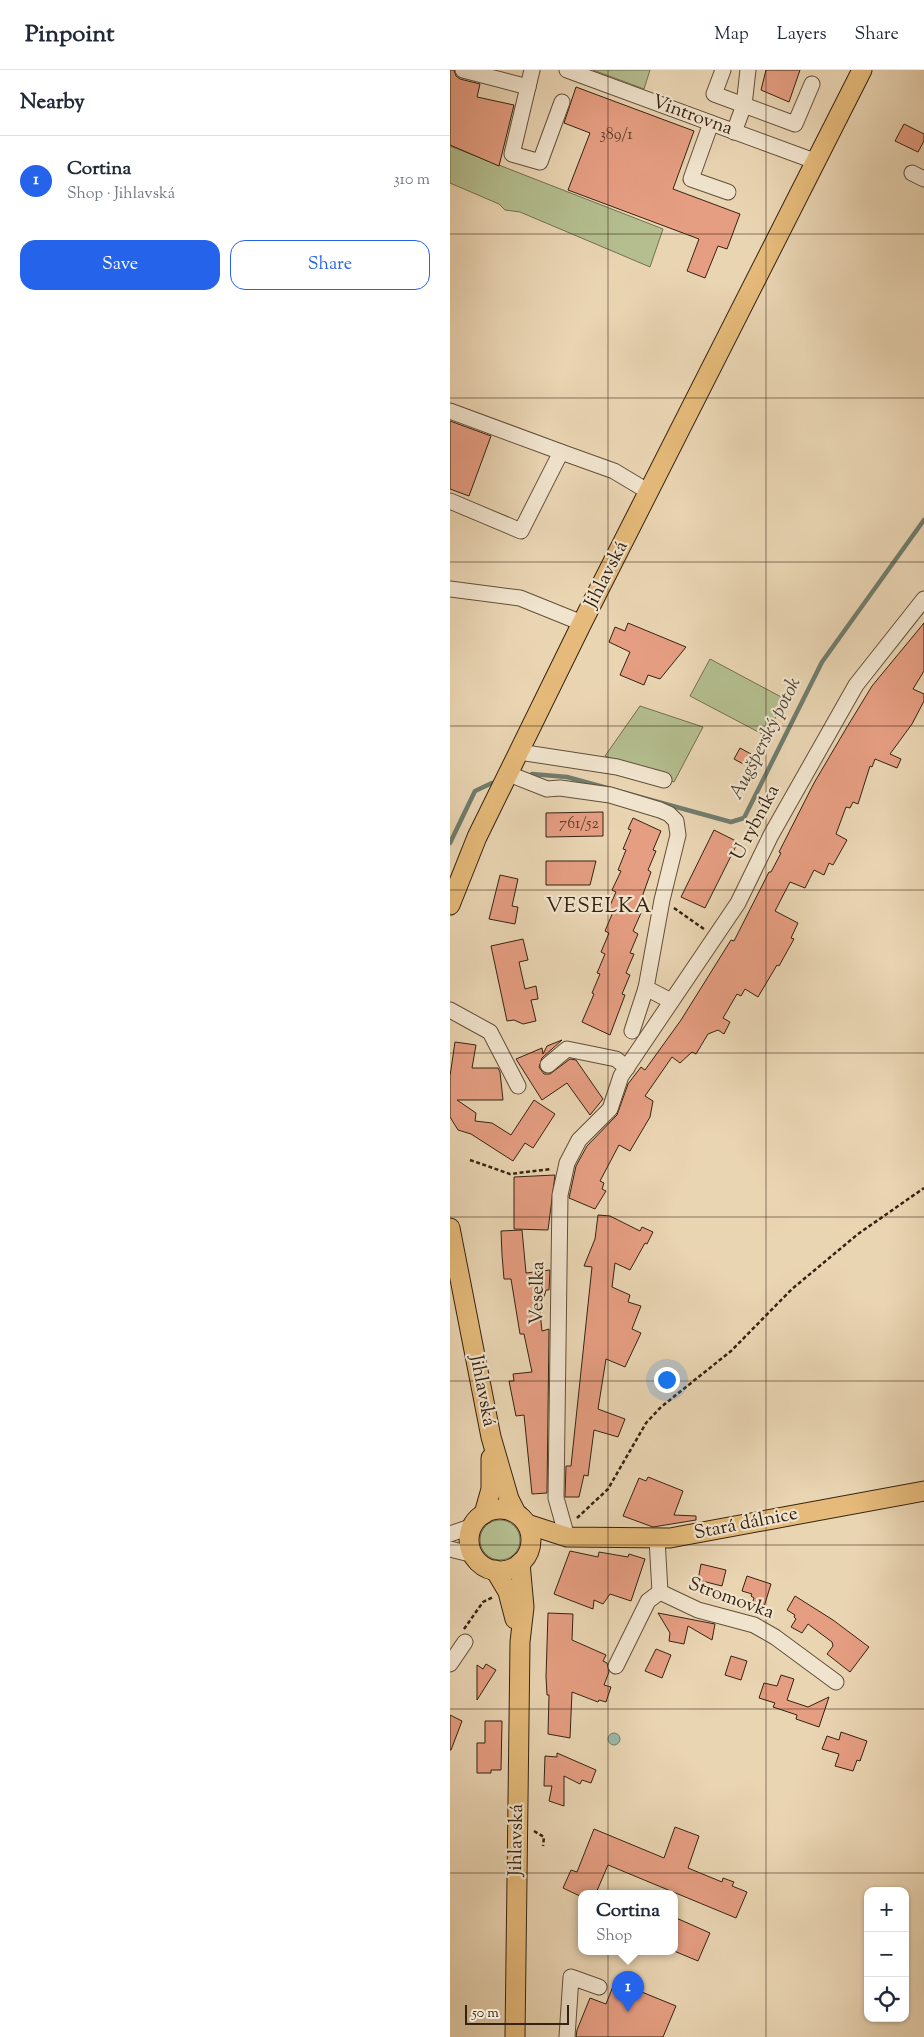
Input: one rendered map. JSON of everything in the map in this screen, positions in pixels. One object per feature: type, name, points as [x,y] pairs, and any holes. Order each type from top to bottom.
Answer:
[{"type":"main road","points":[[817,162],[862,70]]},
{"type":"main road","name":"Jihlavská","points":[[450,905],[455,877],[477,837],[582,624],[817,162]]},
{"type":"main road","name":"Jihlavská","points":[[450,1228],[491,1437],[509,1499],[530,1534],[524,1558],[524,1607],[520,1642],[515,2037]]},
{"type":"main road","name":"Jihlavská","points":[[491,1437],[491,1489],[479,1520],[470,1536],[474,1555],[487,1568],[495,1570],[508,1592],[520,1642]]},
{"type":"main road","name":"Stará dálnice","points":[[521,1519],[567,1538],[657,1539],[683,1536],[924,1491]]},
{"type":"main road","points":[[479,1520],[500,1509],[521,1519]]},
{"type":"main road","name":"Stará dálnice","points":[[524,1558],[567,1538]]},
{"type":"main road","points":[[495,1570],[504,1571],[524,1558]]},
{"type":"street","points":[[463,70],[528,87]]},
{"type":"street","points":[[532,70],[512,154],[540,162],[562,102]]},
{"type":"street","name":"Vintrovna","points":[[567,70],[817,162]]},
{"type":"street","points":[[723,70],[714,94],[795,124],[812,84]]},
{"type":"street","points":[[734,132],[744,105],[748,70]]},
{"type":"street","points":[[711,123],[691,179],[728,192]]},
{"type":"street","points":[[450,411],[614,471],[649,492]]},
{"type":"street","points":[[450,501],[521,531],[561,452]]},
{"type":"street","points":[[450,589],[520,598],[582,624]]},
{"type":"street","name":"U rybníka","points":[[627,1068],[738,902],[771,835],[856,685],[924,599]]},
{"type":"street","points":[[519,752],[617,767],[664,780]]},
{"type":"street","points":[[508,774],[546,789],[560,788],[610,795],[660,810],[673,817],[678,826],[678,835],[662,900],[646,988],[632,1031]]},
{"type":"street","points":[[646,988],[671,1002]]},
{"type":"street","points":[[450,1010],[490,1032],[518,1086]]},
{"type":"street","points":[[548,1064],[567,1049],[616,1059],[627,1068]]},
{"type":"street","name":"Veselka","points":[[567,1538],[556,1498],[560,1195],[567,1163],[579,1140],[610,1109],[617,1085],[627,1068]]},
{"type":"street","points":[[450,1534],[479,1520]]},
{"type":"street","name":"Stromovka","points":[[657,1539],[660,1592]]},
{"type":"street","points":[[450,1549],[474,1555]]},
{"type":"street","name":"Stromovka","points":[[616,1666],[648,1601],[660,1592]]},
{"type":"street","name":"Stromovka","points":[[660,1592],[698,1610],[754,1625],[775,1637],[836,1682]]},
{"type":"street","points":[[450,1664],[465,1642]]},
{"type":"street","points":[[567,2037],[571,1977],[599,1987]]},
{"type":"path","points":[[662,900],[714,936]]},
{"type":"path","points":[[470,1160],[510,1174],[545,1171],[567,1163]]},
{"type":"path","points":[[583,1512],[608,1489],[646,1423],[661,1407],[731,1351],[792,1289],[858,1234],[924,1188]]},
{"type":"path","points":[[465,1642],[464,1628],[483,1602],[499,1595]]},
{"type":"green space","points":[[593,70],[650,70],[644,89]]},
{"type":"green space","points":[[450,146],[663,229],[650,267],[520,212],[505,210],[499,204],[450,183]]},
{"type":"green space","points":[[710,659],[785,699],[766,736],[690,696]]},
{"type":"green space","points":[[640,706],[703,727],[674,782],[605,756]]},
{"type":"green space","points":[[504,1520],[511,1523],[517,1529],[520,1540],[519,1548],[511,1557],[504,1560],[496,1560],[489,1557],[481,1548],[480,1536],[483,1529],[492,1521]]},
{"type":"shaded area","points":[[612,1733],[616,1733],[620,1739],[616,1745],[612,1745],[608,1741],[608,1737]]},
{"type":"building","points":[[450,70],[454,70],[456,76],[460,79],[480,84],[477,97],[514,105],[499,166],[450,145]]},
{"type":"building","points":[[766,70],[800,70],[789,102],[761,90]]},
{"type":"building","points":[[576,87],[694,131],[673,189],[740,214],[727,249],[718,246],[705,278],[687,271],[699,239],[568,190],[590,133],[564,123]]},
{"type":"building","points":[[904,124],[924,134],[924,141],[918,152],[895,141]]},
{"type":"building","points":[[450,421],[491,436],[469,496],[450,489]]},
{"type":"building","points":[[628,623],[686,647],[660,679],[648,675],[644,685],[620,675],[630,652],[609,642],[615,627],[625,631]]},
{"type":"building","points":[[924,623],[924,671],[913,689],[924,694],[924,701],[912,724],[890,754],[901,759],[897,768],[875,759],[872,767],[870,766],[858,804],[853,802],[850,808],[846,807],[836,834],[847,840],[833,865],[829,863],[824,875],[814,870],[805,888],[790,882],[775,911],[798,923],[791,938],[794,939],[779,966],[777,965],[758,997],[745,989],[741,996],[737,994],[723,1018],[730,1022],[724,1034],[718,1030],[708,1034],[696,1054],[692,1052],[680,1063],[672,1057],[645,1096],[653,1101],[650,1117],[630,1151],[619,1145],[600,1181],[604,1183],[602,1189],[606,1191],[595,1209],[569,1198],[576,1166],[587,1146],[617,1115],[628,1084],[641,1067],[645,1070],[681,1020],[731,940],[734,941],[769,872],[771,872],[781,853],[779,852],[814,783],[847,727],[872,686]]},
{"type":"building","points":[[740,748],[751,754],[745,765],[734,759]]},
{"type":"building","points":[[603,812],[603,836],[546,837],[546,813]]},
{"type":"building","points":[[633,818],[661,831],[653,850],[656,851],[648,870],[651,872],[637,911],[641,913],[633,931],[638,934],[630,953],[634,954],[626,973],[630,975],[622,994],[625,995],[610,1035],[582,1022],[594,994],[592,993],[600,974],[597,973],[605,954],[601,952],[609,933],[605,931],[613,912],[608,910],[616,892],[612,890],[621,871],[618,870],[626,850],[623,849],[631,830],[628,829]]},
{"type":"building","points":[[714,830],[738,842],[705,908],[681,897]]},
{"type":"building","points":[[546,861],[596,861],[590,885],[546,885]]},
{"type":"building","points":[[500,875],[518,879],[512,906],[518,907],[515,924],[489,919]]},
{"type":"building","points":[[523,939],[528,960],[519,962],[525,989],[536,986],[538,999],[531,1000],[536,1021],[523,1024],[514,1020],[507,1021],[491,946]]},
{"type":"building","points":[[562,1040],[542,1058],[539,1067],[544,1074],[550,1074],[570,1059],[576,1060],[603,1099],[590,1115],[567,1083],[542,1100],[516,1059],[542,1048],[543,1054],[547,1046]]},
{"type":"building","points":[[455,1042],[476,1045],[472,1068],[498,1068],[500,1072],[503,1100],[457,1100],[476,1113],[475,1121],[492,1123],[511,1135],[534,1100],[555,1114],[533,1148],[525,1143],[513,1161],[471,1134],[458,1130],[450,1117],[450,1076]]},
{"type":"building","points":[[555,1175],[548,1230],[514,1229],[514,1177]]},
{"type":"building","points":[[598,1215],[610,1216],[640,1231],[642,1227],[653,1232],[630,1270],[615,1263],[612,1287],[630,1295],[628,1302],[641,1306],[632,1329],[641,1333],[625,1367],[606,1359],[598,1409],[625,1419],[618,1437],[594,1430],[588,1476],[584,1475],[579,1497],[565,1497],[566,1466],[571,1466],[592,1267],[584,1266],[595,1239]]},
{"type":"building","points":[[522,1230],[526,1273],[550,1270],[549,1290],[546,1290],[540,1312],[542,1331],[549,1329],[547,1493],[532,1494],[524,1415],[516,1416],[509,1381],[514,1381],[513,1374],[532,1372],[524,1334],[520,1334],[511,1279],[504,1279],[501,1231]]},
{"type":"building","points":[[648,1477],[683,1491],[674,1515],[696,1516],[696,1520],[653,1527],[623,1516],[639,1478],[646,1481]]},
{"type":"building","points":[[570,1551],[598,1557],[599,1552],[628,1557],[629,1554],[645,1559],[631,1601],[610,1594],[603,1604],[594,1600],[593,1609],[554,1594]]},
{"type":"building","points":[[701,1564],[726,1570],[722,1586],[698,1580]]},
{"type":"building","points":[[747,1576],[771,1584],[763,1610],[751,1607],[754,1598],[751,1596],[752,1594],[742,1591]]},
{"type":"building","points":[[795,1596],[833,1620],[869,1647],[850,1672],[827,1654],[833,1646],[832,1642],[808,1624],[802,1633],[791,1627],[796,1619],[795,1615],[787,1610]]},
{"type":"building","points":[[548,1613],[573,1614],[572,1640],[606,1655],[603,1661],[607,1663],[609,1672],[604,1685],[611,1687],[606,1702],[599,1700],[598,1702],[572,1692],[570,1738],[548,1734],[549,1695],[547,1695],[546,1677]]},
{"type":"building","points":[[658,1613],[715,1624],[712,1640],[688,1626],[684,1644],[669,1641],[670,1633]]},
{"type":"building","points":[[656,1649],[671,1655],[662,1678],[645,1671]]},
{"type":"building","points":[[731,1656],[747,1661],[741,1680],[725,1675]]},
{"type":"building","points":[[486,1664],[496,1670],[477,1700],[477,1665],[483,1669]]},
{"type":"building","points":[[781,1675],[794,1679],[787,1700],[808,1707],[829,1697],[819,1727],[796,1719],[797,1715],[773,1707],[775,1703],[759,1698],[764,1683],[777,1686]]},
{"type":"building","points":[[450,1715],[462,1721],[451,1750],[450,1750]]},
{"type":"building","points":[[485,1721],[502,1721],[501,1770],[491,1770],[491,1773],[477,1773],[477,1743],[485,1743]]},
{"type":"building","points":[[841,1732],[867,1741],[860,1761],[857,1760],[853,1771],[835,1766],[839,1754],[822,1749],[827,1736],[839,1740]]},
{"type":"building","points":[[557,1753],[596,1770],[591,1783],[582,1780],[580,1784],[564,1776],[564,1806],[549,1801],[552,1786],[544,1786],[545,1756],[557,1757]]},
{"type":"building","points":[[675,1827],[699,1836],[688,1868],[722,1882],[723,1878],[734,1882],[732,1886],[747,1892],[736,1918],[678,1894],[678,1890],[668,1890],[608,1865],[597,1890],[578,1890],[578,1895],[563,1888],[571,1870],[577,1872],[594,1829],[664,1858]]},
{"type":"building","points":[[678,1919],[710,1933],[698,1961],[678,1953]]},
{"type":"building","points":[[615,1981],[676,2006],[663,2037],[576,2037],[590,1998],[606,2004]]},
{"type":"waterway","name":"Augšperský potok","points":[[532,774],[567,777],[731,822],[744,818],[822,662],[924,520]]},
{"type":"waterway","name":"Augšperský potok","points":[[450,843],[475,791],[492,783]]},
{"type":"place","name":"Cortina","points":[[628,2012]]},
{"type":"district","name":"VESELKA","points":[[599,907]]}]
